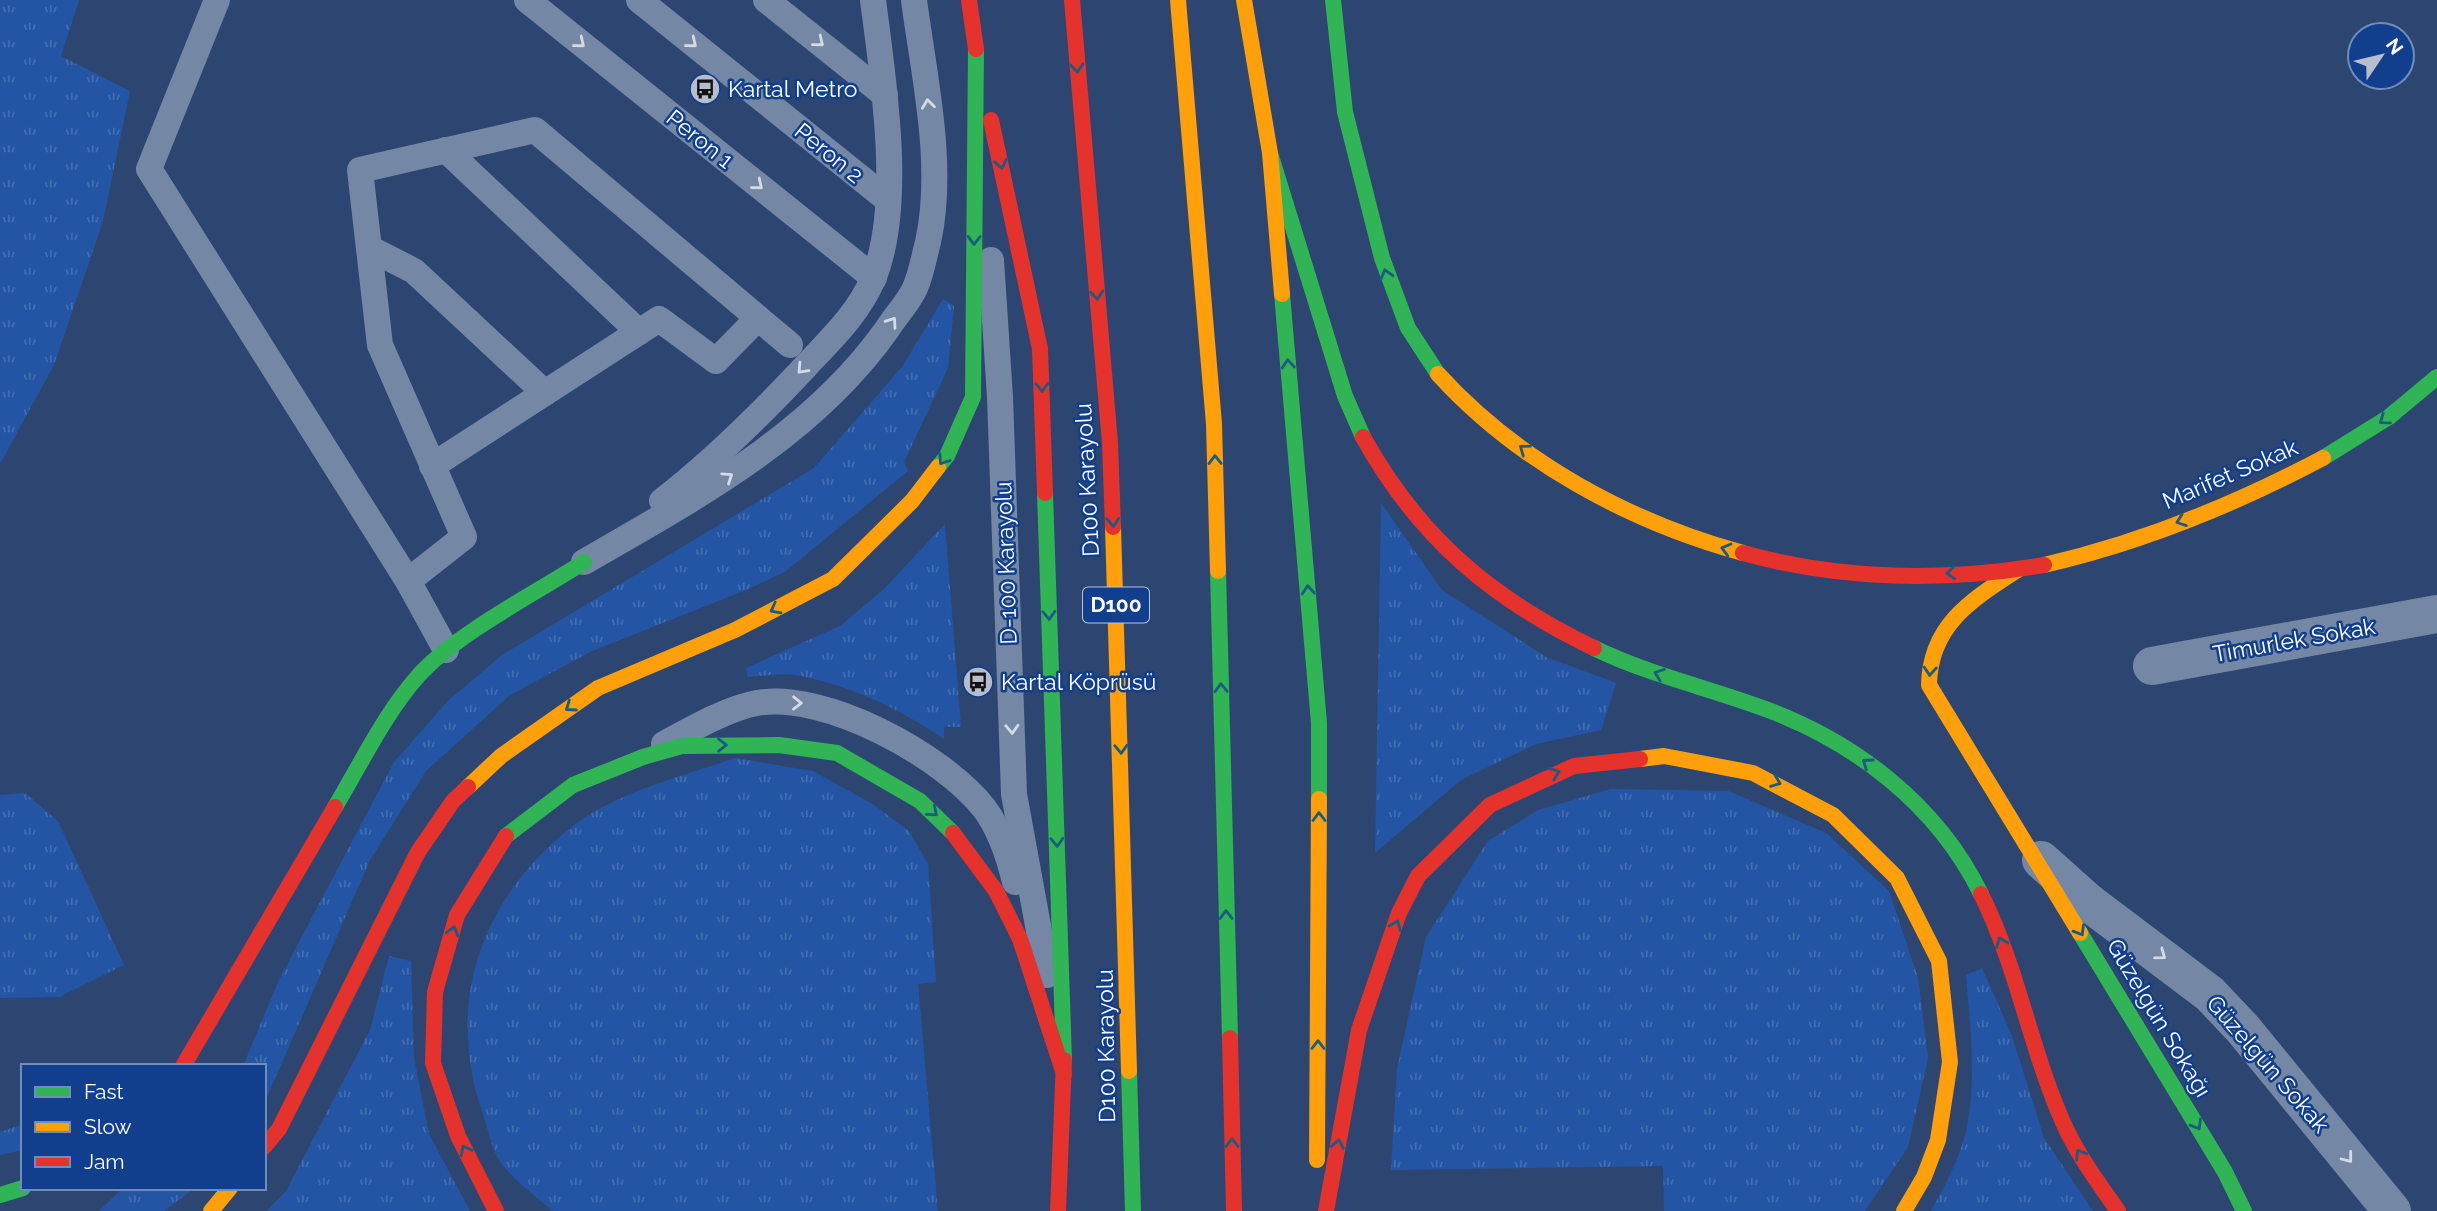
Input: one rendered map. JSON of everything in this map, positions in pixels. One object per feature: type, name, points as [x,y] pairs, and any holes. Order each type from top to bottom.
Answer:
[{"type":"main road","points":[[969,0],[976,49],[1040,349],[1064,1074],[1058,1211]]},
{"type":"main road","name":"D100 Karayolu","points":[[1072,0],[1110,443],[1133,1211]]},
{"type":"main road","points":[[1178,0],[1214,424],[1234,1211]]},
{"type":"main road","points":[[1244,0],[1270,153],[1319,723],[1317,1211]]},
{"type":"main road","points":[[1334,0],[1345,110],[1387,280],[1405,325],[1427,361],[1465,402],[1568,481],[1629,515],[1697,541],[1823,570],[1915,574],[2019,569]]},
{"type":"main road","points":[[266,1145],[279,1129],[418,852],[453,801],[501,756],[598,688],[735,630],[833,579],[912,501],[947,456],[973,397],[976,49]]},
{"type":"main road","points":[[1270,153],[1357,426],[1385,475],[1416,517],[1478,581],[1555,632],[1637,667],[1796,720],[1864,761],[1928,814],[1953,844],[1973,876],[2006,954],[2057,1109],[2074,1144],[2118,1211]]},
{"type":"main road","name":"Marifet Sokak","points":[[2019,569],[2119,544],[2273,484],[2347,444],[2420,394],[2437,377]]},
{"type":"main road","points":[[184,1064],[397,702],[421,673],[446,650],[584,562]]},
{"type":"main road","name":"Güzelgün Sokağı","points":[[2019,569],[1978,597],[1943,628],[1934,644],[1929,685],[2225,1172],[2244,1211]]},
{"type":"main road","points":[[496,1211],[458,1136],[433,1063],[435,992],[457,915],[505,837],[573,785],[643,757],[682,746],[779,745],[837,753],[920,801],[945,822],[996,891],[1020,939],[1064,1074]]},
{"type":"main road","points":[[1326,1211],[1359,1031],[1395,926],[1416,878],[1486,806],[1530,783],[1578,765],[1621,756],[1692,758],[1744,770],[1794,789],[1835,813],[1873,846],[1911,897],[1932,943],[1947,990],[1951,1040],[1948,1102],[1935,1149],[1918,1192],[1904,1211]]},
{"type":"main road","points":[[0,1195],[21,1189]]},
{"type":"main road","points":[[211,1211],[228,1190]]},
{"type":"street","name":"Timurlek Sokak","points":[[2152,666],[2437,614]]},
{"type":"street","name":"Güzelgün Sokak","points":[[2032,851],[2088,902],[2210,994],[2243,1028],[2392,1211]]},
{"type":"lane","points":[[217,0],[149,169],[408,581],[446,650]]},
{"type":"lane","name":"Peron 1","points":[[527,0],[874,278]]},
{"type":"lane","name":"Peron 2","points":[[639,0],[888,201]]},
{"type":"lane","points":[[766,0],[885,94]]},
{"type":"lane","points":[[584,562],[682,486],[761,414],[856,313],[874,278],[888,201],[885,94],[873,0]]},
{"type":"lane","points":[[584,562],[721,482],[806,419],[866,359],[915,289],[928,240],[933,181],[929,114],[914,0]]},
{"type":"lane","name":"D-100 Karayolu","points":[[976,49],[1000,397],[1014,794],[1064,1074]]},
{"type":"lane","points":[[408,581],[464,537],[380,345],[360,170],[535,131],[790,345]]},
{"type":"lane","points":[[446,150],[639,332]]},
{"type":"lane","points":[[369,248],[414,271],[545,393]]},
{"type":"lane","points":[[432,466],[659,319],[716,361],[758,318]]},
{"type":"lane","points":[[643,757],[693,728],[757,703],[809,704],[896,740],[942,769],[984,808],[1009,856],[1064,1074]]},
{"type":"green space","points":[[0,0],[79,0],[61,56],[130,91],[103,221],[54,365],[0,464]]},
{"type":"green space","points":[[943,299],[954,306],[948,368],[904,462],[908,471],[786,571],[746,590],[592,651],[510,695],[426,771],[370,860],[266,1099],[266,1064],[244,1064],[279,980],[394,762],[448,701],[502,655],[814,468],[902,367]]},
{"type":"green space","points":[[1381,503],[1442,590],[1546,657],[1616,683],[1601,730],[1536,744],[1461,780],[1375,853]]},
{"type":"green space","points":[[945,524],[961,727],[944,727],[944,739],[892,708],[836,685],[790,674],[748,677],[746,668],[840,626],[884,589]]},
{"type":"green space","points":[[735,758],[813,771],[874,805],[909,831],[928,864],[936,982],[918,984],[938,1211],[553,1211],[517,1180],[496,1155],[472,1072],[468,1032],[470,993],[479,955],[494,919],[515,886],[541,854],[573,826],[630,794]]},
{"type":"green space","points":[[1611,789],[1728,791],[1826,833],[1889,891],[1918,978],[1928,1058],[1908,1147],[1865,1211],[1664,1211],[1663,1166],[1391,1170],[1397,1069],[1426,937],[1488,841],[1538,810]]},
{"type":"green space","points":[[25,793],[58,821],[124,965],[59,997],[0,998],[0,795]]},
{"type":"green space","points":[[389,956],[411,961],[414,1058],[429,1134],[470,1211],[267,1211],[286,1191],[370,1030]]},
{"type":"green space","points":[[1982,968],[2012,1036],[2044,1138],[2093,1211],[1931,1211],[1953,1168],[1966,1133],[1972,1066],[1966,975]]},
{"type":"green space","points":[[21,1125],[21,1150],[0,1155],[0,1132]]},
{"type":"green space","points":[[121,1190],[192,1190],[164,1211],[99,1211]]},
{"type":"traffic: fast","points":[[1333,0],[1345,112],[1382,258],[1408,328],[1438,374]]},
{"type":"traffic: fast","points":[[938,467],[947,456],[973,397],[976,49]]},
{"type":"traffic: fast","points":[[1270,153],[1345,396],[1363,437]]},
{"type":"traffic: fast","points":[[1282,294],[1319,723],[1319,799]]},
{"type":"traffic: fast","points":[[2323,458],[2389,417],[2437,377]]},
{"type":"traffic: fast","points":[[1045,493],[1064,1060]]},
{"type":"traffic: fast","points":[[335,807],[385,722],[419,675],[475,629],[584,562]]},
{"type":"traffic: fast","points":[[1218,571],[1230,1038]]},
{"type":"traffic: fast","points":[[1594,648],[1676,680],[1760,707],[1828,737],[1889,779],[1916,804],[1941,831],[1963,861],[1981,894]]},
{"type":"traffic: fast","points":[[506,836],[573,785],[643,757],[682,746],[779,745],[837,753],[920,801],[953,833]]},
{"type":"traffic: fast","points":[[2080,933],[2225,1172],[2244,1211]]},
{"type":"traffic: fast","points":[[1129,1071],[1133,1211]]},
{"type":"traffic: fast","points":[[0,1195],[21,1189]]},
{"type":"traffic: slow","points":[[1178,0],[1214,424],[1218,571]]},
{"type":"traffic: slow","points":[[1244,0],[1270,153],[1282,294]]},
{"type":"traffic: slow","points":[[1438,374],[1469,406],[1504,435],[1578,485],[1659,524],[1743,553]]},
{"type":"traffic: slow","points":[[2044,565],[2152,534],[2256,491],[2323,458]]},
{"type":"traffic: slow","points":[[468,787],[501,756],[598,688],[735,630],[833,579],[912,501],[938,467]]},
{"type":"traffic: slow","points":[[1113,527],[1129,1071]]},
{"type":"traffic: slow","points":[[2019,569],[1971,603],[1946,629],[1931,664],[1929,685],[2080,933]]},
{"type":"traffic: slow","points":[[1640,759],[1664,756],[1753,773],[1833,815],[1897,878],[1939,961],[1950,1062],[1938,1140],[1924,1177],[1904,1211]]},
{"type":"traffic: slow","points":[[1317,1160],[1319,799]]},
{"type":"traffic: slow","points":[[211,1211],[228,1190]]},
{"type":"traffic: jam","points":[[969,0],[976,49]]},
{"type":"traffic: jam","points":[[1072,0],[1110,443],[1113,527]]},
{"type":"traffic: jam","points":[[991,120],[1040,349],[1045,493]]},
{"type":"traffic: jam","points":[[1363,437],[1408,506],[1461,562],[1523,609],[1594,648]]},
{"type":"traffic: jam","points":[[1743,553],[1817,569],[1893,576],[1969,574],[2044,565]]},
{"type":"traffic: jam","points":[[1326,1211],[1359,1030],[1399,913],[1418,876],[1490,805],[1574,766],[1640,759]]},
{"type":"traffic: jam","points":[[266,1145],[279,1129],[418,852],[453,801],[468,787]]},
{"type":"traffic: jam","points":[[184,1064],[335,807]]},
{"type":"traffic: jam","points":[[953,833],[996,891],[1020,939],[1064,1074]]},
{"type":"traffic: jam","points":[[496,1211],[458,1136],[433,1063],[435,992],[457,915],[506,836]]},
{"type":"traffic: jam","points":[[1981,894],[1994,921],[2062,1120],[2081,1156],[2118,1211]]},
{"type":"traffic: jam","points":[[1230,1038],[1234,1211]]},
{"type":"traffic: jam","points":[[1058,1211],[1064,1060]]},
{"type":"place","name":"Kartal Metro","points":[[705,89]]},
{"type":"place","name":"Kartal Köprüsü","points":[[978,682]]}]
